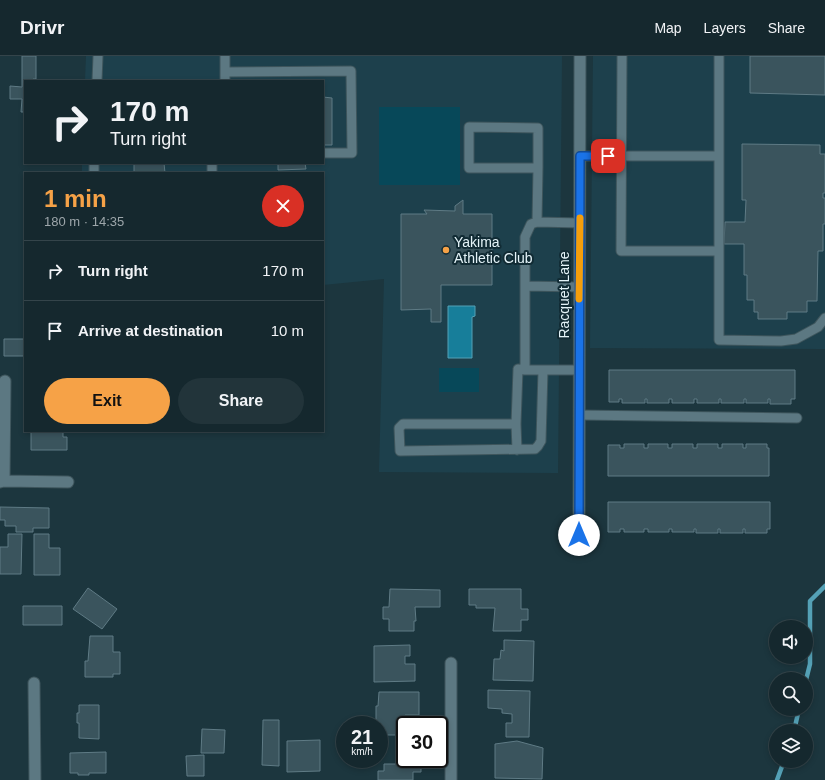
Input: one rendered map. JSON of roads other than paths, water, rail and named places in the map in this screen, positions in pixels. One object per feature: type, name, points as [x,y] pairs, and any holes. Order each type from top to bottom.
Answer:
[{"type":"street","name":"Racquet Lane","points":[[579,535],[580,56]]},
{"type":"street","points":[[5,380],[2,481],[68,482]]},
{"type":"street","points":[[451,663],[451,780]]},
{"type":"street","points":[[34,683],[35,780]]},
{"type":"lane","points":[[97,80],[98,56]]},
{"type":"lane","points":[[225,56],[225,77],[351,71],[352,153],[324,153]]},
{"type":"lane","points":[[622,56],[621,251],[719,251]]},
{"type":"lane","points":[[719,56],[719,340],[796,339],[818,327],[825,318]]},
{"type":"lane","points":[[537,222],[538,168],[538,128],[469,127],[469,168],[538,168]]},
{"type":"lane","points":[[580,156],[719,156]]},
{"type":"lane","points":[[525,370],[525,237],[531,224],[537,222],[580,222]]},
{"type":"lane","points":[[525,286],[580,287]]},
{"type":"lane","points":[[517,450],[516,424],[518,369],[579,370]]},
{"type":"lane","points":[[516,424],[403,424],[400,428],[400,451],[535,449],[541,442],[543,370]]},
{"type":"lane","points":[[579,415],[797,418]]},
{"type":"waterway","points":[[808,672],[810,664],[810,601],[825,586]]},
{"type":"waterway","points":[[796,724],[797,716]]},
{"type":"waterway","points":[[777,780],[781,768]]},
{"type":"place","name":"Yakima Athletic Club","points":[[446,250]]}]
